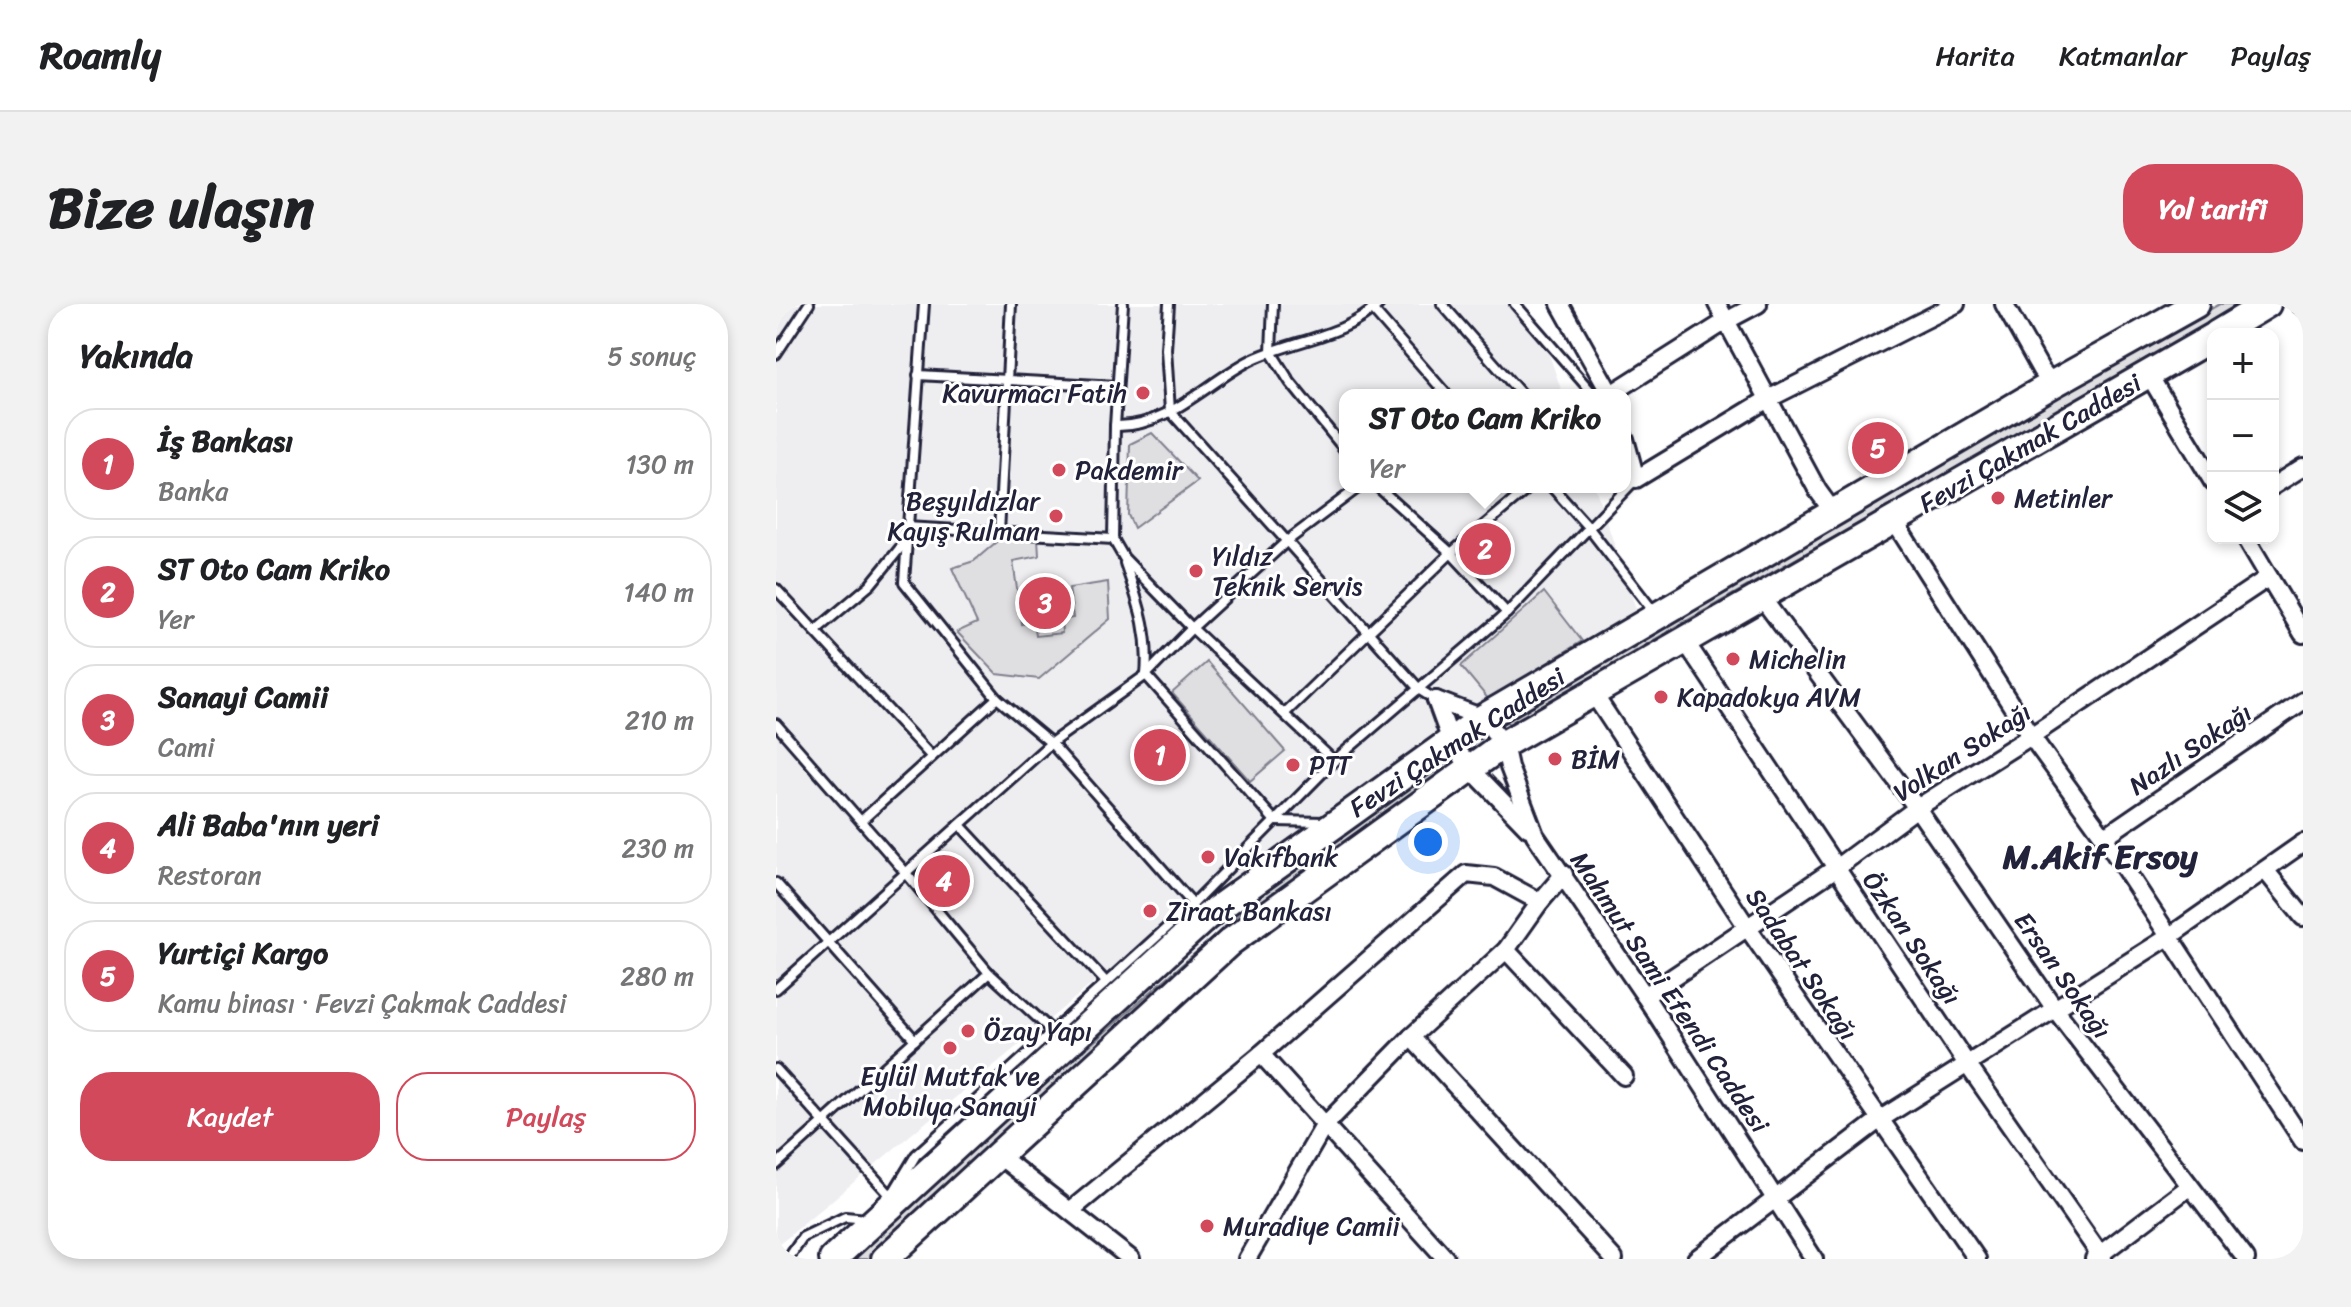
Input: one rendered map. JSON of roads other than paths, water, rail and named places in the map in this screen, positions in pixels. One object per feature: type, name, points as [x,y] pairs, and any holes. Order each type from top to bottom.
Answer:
[{"type":"main road","name":"Fevzi Çakmak Caddesi","points":[[833,1259],[1206,917],[1483,718],[2053,384],[2196,304]]},
{"type":"main road","name":"Fevzi Çakmak Caddesi","points":[[2227,328],[2267,304]]},
{"type":"main road","name":"Fevzi Çakmak Caddesi","points":[[885,1259],[1230,942],[1504,744],[2207,340]]},
{"type":"street","points":[[1560,304],[1608,389]]},
{"type":"street","points":[[1717,304],[1818,491],[1834,513]]},
{"type":"street","points":[[1619,389],[1758,304]]},
{"type":"street","points":[[1631,461],[1636,479],[1768,399],[1956,304]]},
{"type":"street","points":[[2004,304],[2041,370],[2053,384]]},
{"type":"street","points":[[2149,375],[2207,472]]},
{"type":"street","points":[[2279,482],[2303,467]]},
{"type":"street","points":[[1894,521],[2031,736],[2104,837],[2303,1141]]},
{"type":"street","points":[[2250,544],[2303,634]]},
{"type":"street","name":"Volkan Sokağı","points":[[1645,996],[1836,868],[1917,808],[2269,577]]},
{"type":"street","name":"Ersan Sokağı","points":[[1762,598],[1917,808],[2055,1009],[2246,1259]]},
{"type":"street","name":"Özkan Sokağı","points":[[1685,641],[2099,1258]]},
{"type":"street","name":"Sadabat Sokağı","points":[[1593,693],[1747,927],[1977,1259]]},
{"type":"street","points":[[1436,700],[1483,718],[1504,744]]},
{"type":"street","points":[[1436,700],[1451,741],[1471,769],[1535,835]]},
{"type":"street","name":"Nazlı Sokağı","points":[[2104,837],[2303,701]]},
{"type":"street","name":"Mahmut Sami Efendi Caddesi","points":[[1504,744],[1509,767],[1535,835],[1645,996],[1814,1259]]},
{"type":"street","points":[[1696,1259],[1879,1120],[2170,936],[2303,843]]},
{"type":"street","points":[[2265,870],[2303,917]]},
{"type":"street","points":[[1070,1211],[1261,1054],[1466,874],[1494,877],[1540,902]]},
{"type":"street","points":[[1268,1259],[1251,1252],[1324,1126],[1411,1037],[1506,950],[1564,874]]},
{"type":"street","points":[[1506,950],[1624,1076]]},
{"type":"street","points":[[1411,1037],[1614,1259]]},
{"type":"street","points":[[1261,1054],[1446,1259]]},
{"type":"street","points":[[997,1154],[1131,1259]]},
{"type":"street","points":[[2099,1258],[2189,1187]]},
{"type":"lane","points":[[776,354],[809,304]]},
{"type":"lane","points":[[924,304],[904,582],[997,698],[1051,743],[1193,904]]},
{"type":"lane","points":[[999,533],[1011,304]]},
{"type":"lane","points":[[1123,304],[1115,426],[1113,539],[1124,558],[1145,623],[1148,652],[1146,675],[1275,821],[1336,822]]},
{"type":"lane","points":[[1169,304],[1166,349],[1170,411],[1420,690],[1436,700]]},
{"type":"lane","points":[[1273,304],[1271,352],[1290,382],[1339,443]]},
{"type":"lane","points":[[1115,426],[1132,427],[1155,420],[1250,361],[1355,323],[1379,304]]},
{"type":"lane","points":[[1442,304],[1517,389]]},
{"type":"lane","points":[[1515,304],[1589,389]]},
{"type":"lane","points":[[1372,308],[1442,389]]},
{"type":"lane","points":[[918,375],[1117,386]]},
{"type":"lane","points":[[1631,484],[1636,479]]},
{"type":"lane","points":[[776,989],[1051,743],[1146,675],[1287,541],[1351,493]]},
{"type":"lane","points":[[1385,493],[1451,553],[1507,613]]},
{"type":"lane","points":[[1285,713],[1451,553],[1523,493]]},
{"type":"lane","points":[[1557,493],[1657,616]]},
{"type":"lane","points":[[788,1259],[803,1237],[845,1217],[876,1219],[916,1155],[1193,904],[1334,761],[1507,613],[1622,493]]},
{"type":"lane","points":[[906,527],[1113,539]]},
{"type":"lane","points":[[815,631],[870,585],[905,542]]},
{"type":"lane","points":[[1124,558],[1192,628],[1334,761]]},
{"type":"lane","points":[[776,589],[931,756]]},
{"type":"lane","points":[[861,821],[997,698]]},
{"type":"lane","points":[[776,724],[989,973],[1052,1031]]},
{"type":"lane","points":[[960,825],[1106,982]]},
{"type":"lane","points":[[776,883],[915,1040]]},
{"type":"lane","points":[[776,1165],[989,973]]},
{"type":"lane","points":[[776,1069],[891,1196]]},
{"type":"place","name":"Kavurmacı Fatih","points":[[1143,393]]},
{"type":"place","name":"Yurtiçi Kargo","points":[[1878,448]]},
{"type":"place","name":"Pakdemir","points":[[1059,470]]},
{"type":"place","name":"Metinler","points":[[1998,498]]},
{"type":"place","name":"Beşyıldızlar Kayış Rulman","points":[[1056,516]]},
{"type":"place","name":"ST Oto Cam Kriko","points":[[1485,549]]},
{"type":"place","name":"Yıldız Teknik Servis","points":[[1196,571]]},
{"type":"place","name":"Sanayi Camii","points":[[1045,603]]},
{"type":"place","name":"Michelin","points":[[1733,659]]},
{"type":"place","name":"Kapadokya AVM","points":[[1661,697]]},
{"type":"place","name":"İş Bankası","points":[[1160,755]]},
{"type":"place","name":"BİM","points":[[1555,759]]},
{"type":"place","name":"PTT","points":[[1293,765]]},
{"type":"place","name":"Vakıfbank","points":[[1208,857]]},
{"type":"place","name":"Ali Baba'nın yeri","points":[[944,881]]},
{"type":"place","name":"Ziraat Bankası","points":[[1150,911]]},
{"type":"place","name":"Özay Yapı","points":[[968,1031]]},
{"type":"place","name":"Eylül Mutfak ve Mobilya Sanayi","points":[[950,1048]]},
{"type":"place","name":"Muradiye Camii","points":[[1207,1226]]},
{"type":"district","name":"M.Akif Ersoy","points":[[2100,856]]}]
